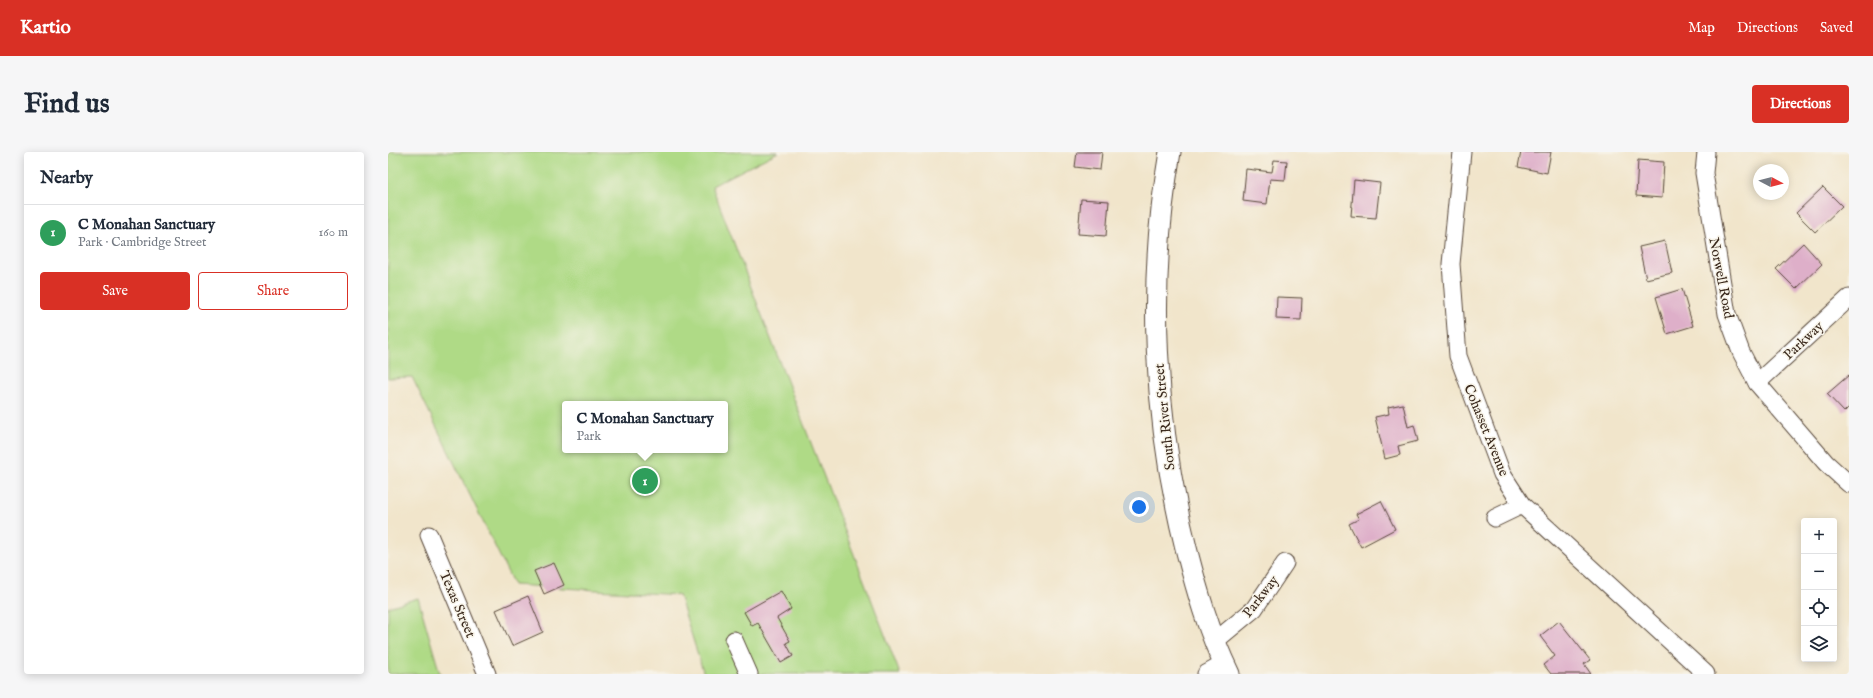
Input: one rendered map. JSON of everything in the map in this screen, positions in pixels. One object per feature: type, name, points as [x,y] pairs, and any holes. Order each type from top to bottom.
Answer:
[{"type":"street","name":"South River Street","points":[[1170,152],[1160,221],[1156,281],[1157,341],[1162,413],[1168,464],[1180,522],[1197,592],[1214,642],[1220,671]]},
{"type":"street","name":"Cohasset Avenue","points":[[1462,152],[1451,264],[1458,356],[1502,474],[1522,505],[1706,674]]},
{"type":"street","name":"Norwell Road","points":[[1706,152],[1704,173],[1727,314],[1741,352],[1757,383],[1826,463],[1849,484]]},
{"type":"street","name":"Parkway","points":[[1757,383],[1849,298]]},
{"type":"street","points":[[1495,518],[1522,505]]},
{"type":"street","name":"Texas Street","points":[[428,535],[487,674]]},
{"type":"street","name":"Parkway","points":[[1214,642],[1254,609],[1285,563]]},
{"type":"street","points":[[734,640],[748,674]]},
{"type":"green space","points":[[388,152],[778,152],[712,186],[900,674],[704,674],[679,595],[514,585],[412,377],[388,378]]},
{"type":"green space","points":[[418,598],[440,674],[388,674],[388,607]]},
{"type":"building","points":[[1077,152],[1102,152],[1100,170],[1075,167]]},
{"type":"building","points":[[1521,152],[1551,152],[1547,173],[1518,167]]},
{"type":"building","points":[[1274,160],[1287,161],[1285,180],[1270,179],[1267,204],[1243,201],[1246,169],[1272,172]]},
{"type":"building","points":[[1638,160],[1664,162],[1662,198],[1636,196]]},
{"type":"building","points":[[1354,180],[1380,183],[1376,218],[1351,216]]},
{"type":"building","points":[[1823,187],[1842,206],[1815,232],[1796,213]]},
{"type":"building","points":[[1081,199],[1109,201],[1106,236],[1078,234]]},
{"type":"building","points":[[1665,241],[1672,273],[1646,279],[1639,247]]},
{"type":"building","points":[[1803,243],[1822,264],[1796,289],[1776,269]]},
{"type":"building","points":[[1682,289],[1693,326],[1667,334],[1656,297]]},
{"type":"building","points":[[1277,297],[1302,298],[1301,320],[1276,319]]},
{"type":"building","points":[[1849,375],[1849,407],[1844,412],[1827,394]]},
{"type":"building","points":[[1403,404],[1408,427],[1414,425],[1418,441],[1398,446],[1400,455],[1385,459],[1375,417],[1389,414],[1388,407]]},
{"type":"building","points":[[1381,501],[1395,529],[1361,547],[1349,524],[1359,519],[1356,514]]},
{"type":"building","points":[[554,563],[564,585],[544,594],[534,571]]},
{"type":"building","points":[[781,591],[791,609],[777,618],[790,641],[786,643],[793,656],[781,663],[758,623],[752,626],[744,612]]},
{"type":"building","points":[[528,596],[543,632],[512,646],[496,610]]},
{"type":"building","points":[[1559,621],[1590,660],[1584,664],[1591,674],[1551,674],[1544,665],[1555,656],[1540,636]]},
{"type":"place","name":"C Monahan Sanctuary","points":[[645,481]]}]
